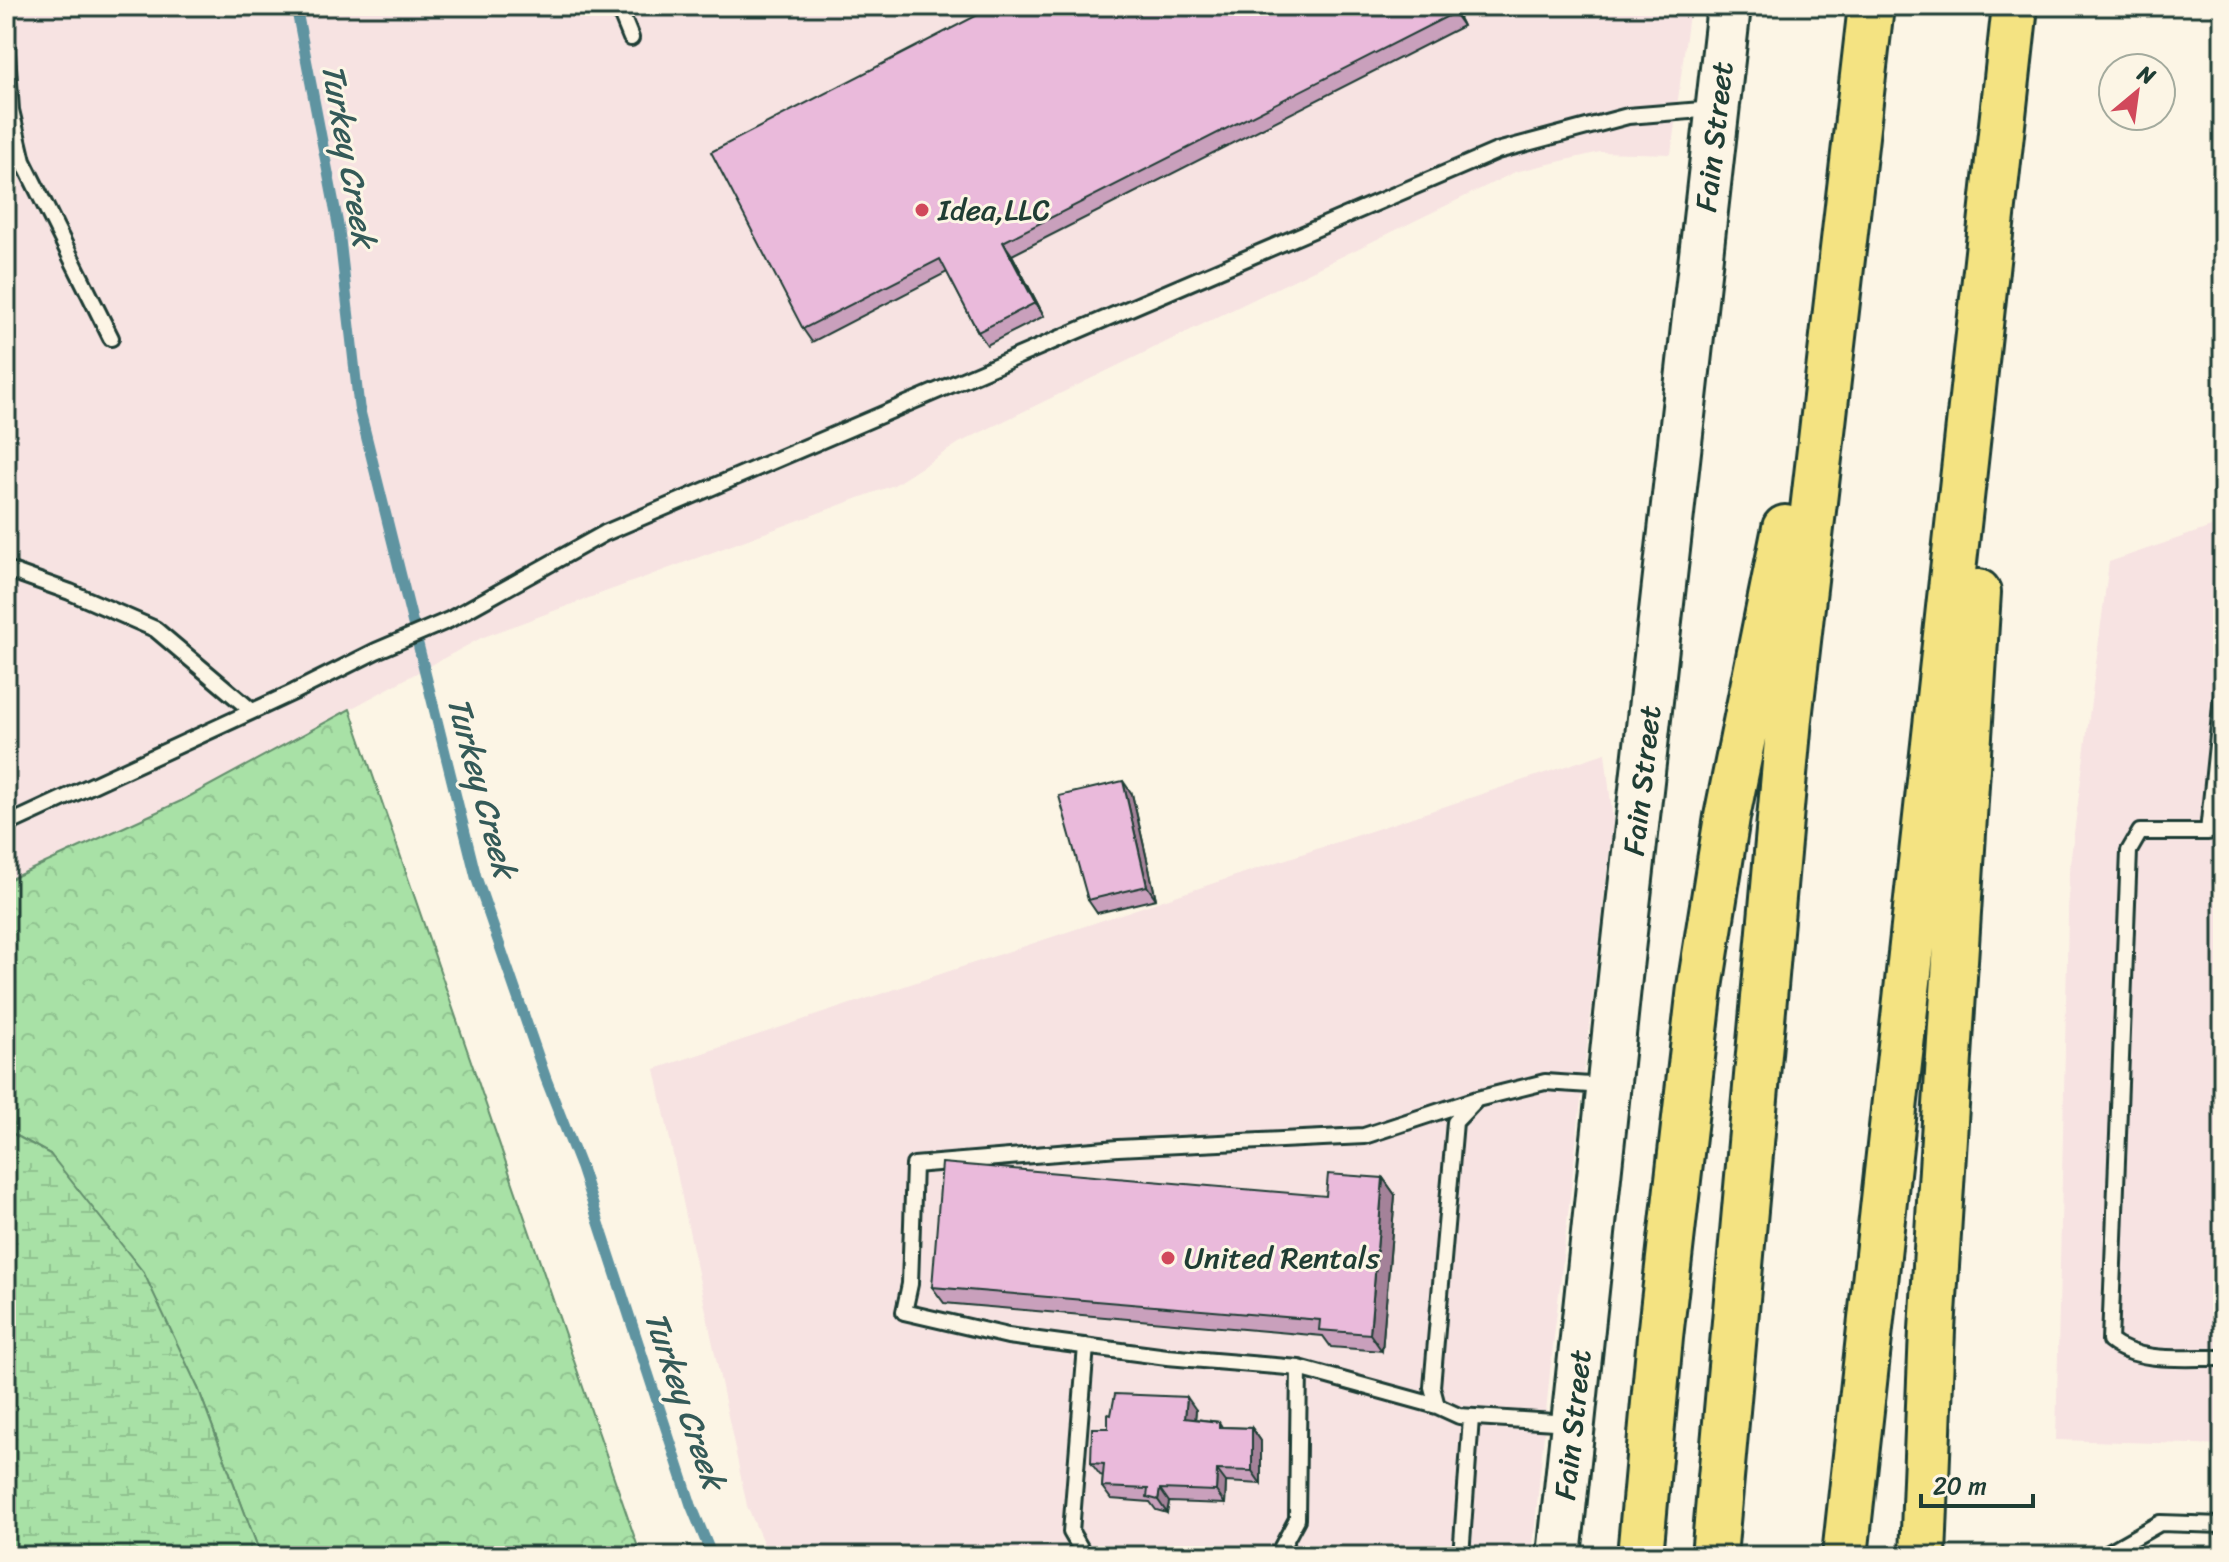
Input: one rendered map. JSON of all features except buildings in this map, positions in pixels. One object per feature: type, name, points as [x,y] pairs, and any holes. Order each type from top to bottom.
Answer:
[{"type":"highway","points":[[1714,1556],[1787,735],[1871,6]]},
{"type":"highway","points":[[1845,1556],[2015,6]]},
{"type":"highway","points":[[1923,1556],[1932,1330],[1985,453],[1982,291]]},
{"type":"highway","points":[[1640,1556],[1660,1337],[1705,956],[1727,817],[1795,476],[1834,324]]},
{"type":"street","name":"Fain Street","points":[[1559,1556],[1729,6]]},
{"type":"lane","points":[[618,6],[631,38]]},
{"type":"lane","points":[[6,38],[11,110],[23,161],[111,338]]},
{"type":"lane","points":[[6,825],[376,651],[449,620],[605,533],[1497,151],[1628,116],[1718,109]]},
{"type":"lane","points":[[6,569],[70,592],[155,629],[252,711]]},
{"type":"lane","points":[[2223,686],[2215,833],[2140,832],[2129,851],[2110,1341],[2124,1352],[2147,1356],[2223,1358]]},
{"type":"lane","points":[[1575,1423],[1471,1418],[1299,1368],[1167,1357],[1008,1336],[904,1312],[910,1284],[914,1165],[1118,1148],[1364,1136],[1477,1099],[1545,1082],[1609,1086]]},
{"type":"lane","points":[[1437,1406],[1432,1387],[1455,1122],[1477,1099]]},
{"type":"lane","points":[[1085,1556],[1071,1532],[1086,1346]]},
{"type":"lane","points":[[1277,1556],[1297,1519],[1299,1368]]},
{"type":"lane","points":[[1461,1556],[1471,1418]]},
{"type":"lane","points":[[2102,1556],[2160,1523],[2223,1525]]},
{"type":"shaded area","points":[[6,6],[1690,6],[1671,154],[1600,152],[1515,172],[959,443],[894,485],[481,638],[181,801],[6,881]]},
{"type":"shaded area","points":[[2223,523],[2223,1445],[2056,1440],[2069,872],[2109,562]]},
{"type":"shaded area","points":[[1605,753],[1613,821],[1532,1556],[769,1556],[747,1506],[655,1069]]},
{"type":"green space","points":[[350,709],[641,1556],[261,1556],[198,1388],[50,1154],[6,1130],[6,881],[181,801]]},
{"type":"green space","points":[[6,1130],[50,1154],[144,1273],[198,1388],[261,1556],[6,1556]]},
{"type":"waterway","name":"Turkey Creek","points":[[296,6],[339,230],[359,407],[476,877],[546,1079],[581,1168],[691,1505],[712,1556]]},
{"type":"place","name":"Idea,LLC","points":[[922,210]]},
{"type":"place","name":"United Rentals","points":[[1168,1258]]}]
